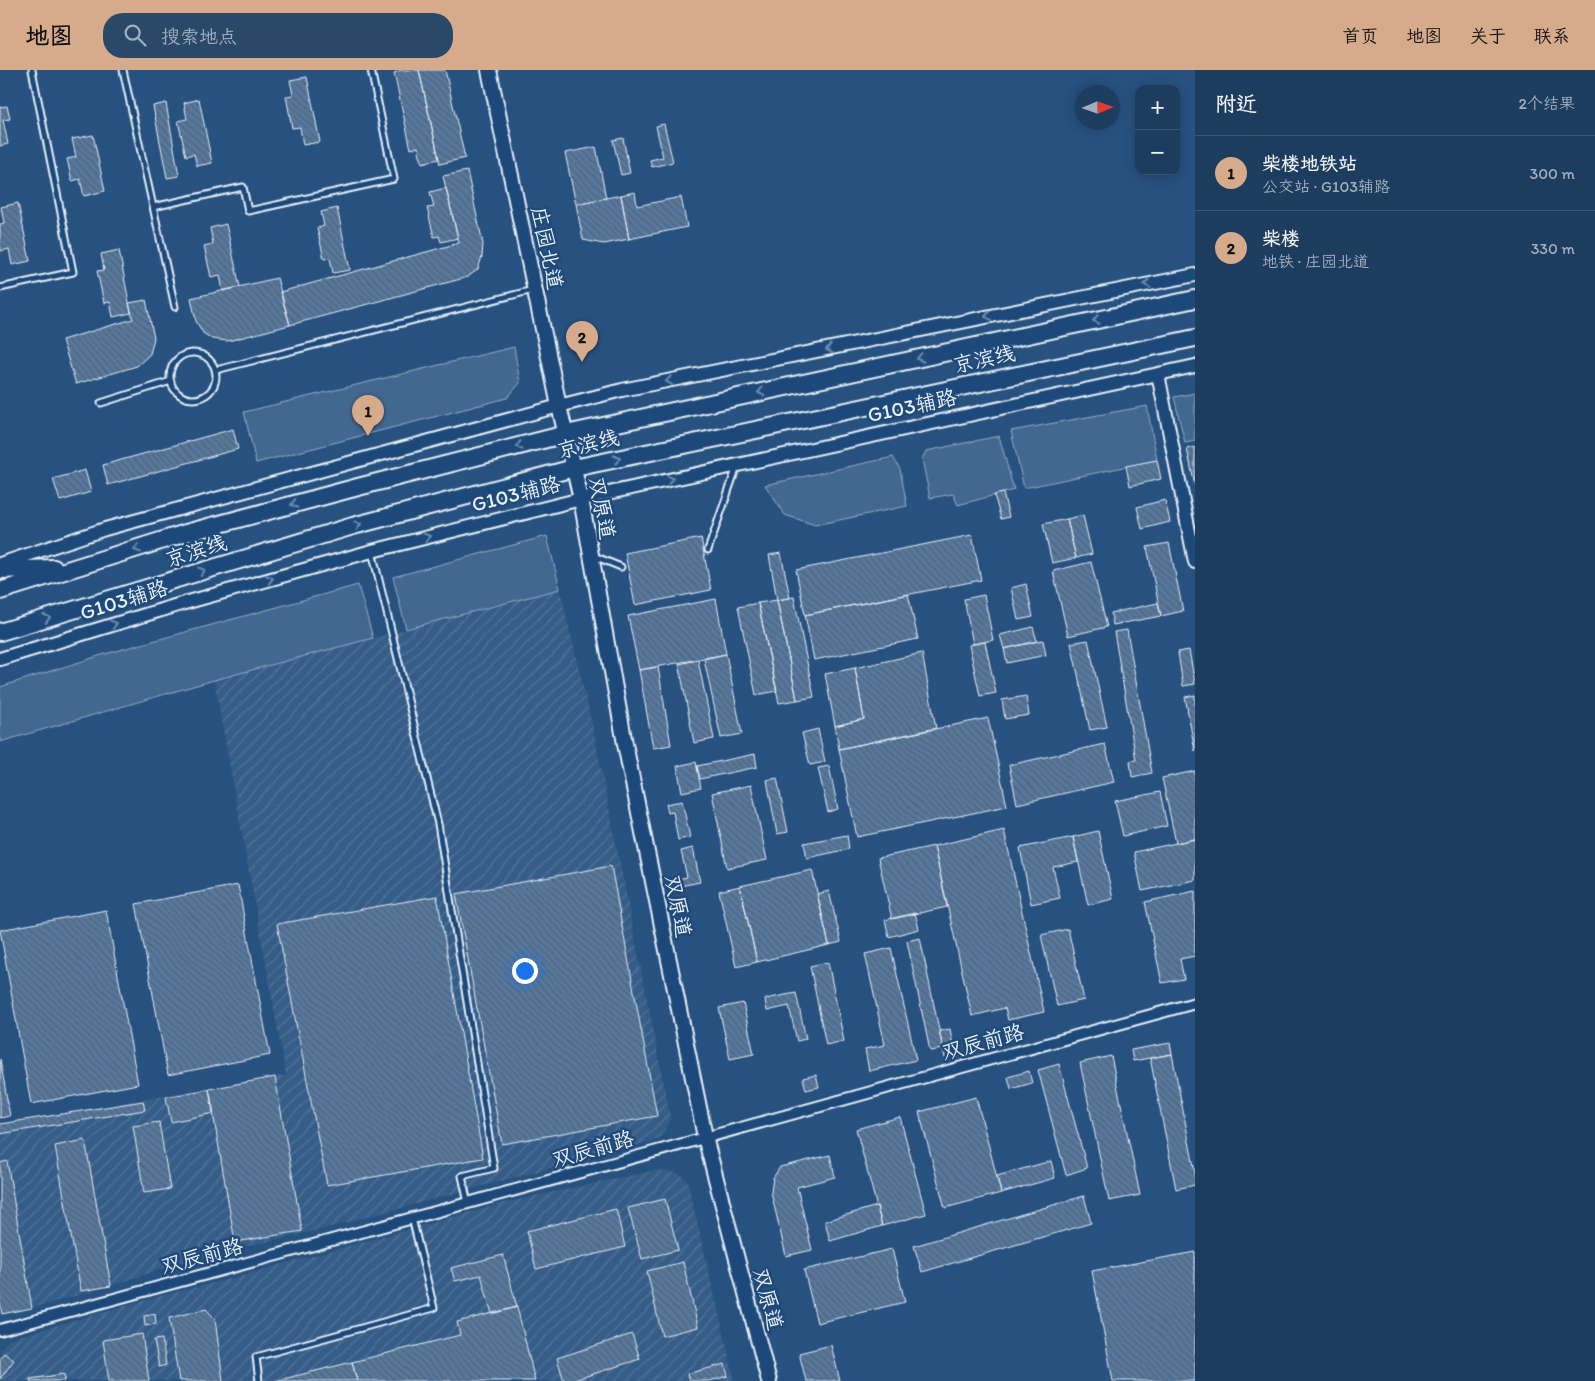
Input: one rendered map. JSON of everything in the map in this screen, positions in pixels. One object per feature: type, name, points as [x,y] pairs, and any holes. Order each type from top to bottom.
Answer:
[{"type":"highway","name":"京滨线","points":[[0,591],[196,530],[566,434],[1195,299]]},
{"type":"highway","name":"京滨线","points":[[0,632],[353,526],[574,468],[1195,338]]},
{"type":"highway","points":[[0,570],[79,567]]},
{"type":"main road","name":"庄园北道","points":[[489,70],[566,434]]},
{"type":"main road","name":"双原道","points":[[566,434],[581,499],[625,744],[705,1137],[769,1381]]},
{"type":"street","points":[[0,564],[105,529],[622,390],[1195,275]]},
{"type":"street","name":"G103辅路","points":[[0,659],[181,604],[372,551],[581,499],[738,463],[1195,366]]},
{"type":"street","points":[[1158,374],[1195,562]]},
{"type":"street","name":"双辰前路","points":[[0,1330],[1195,1003]]},
{"type":"lane","points":[[0,288],[72,272],[32,70]]},
{"type":"lane","points":[[122,70],[175,307]]},
{"type":"lane","points":[[152,207],[243,187],[248,211],[394,179],[371,70]]},
{"type":"lane","points":[[216,370],[536,289]]},
{"type":"lane","points":[[195,352],[208,358],[216,370],[217,378],[210,392],[203,397],[195,399],[187,398],[180,394],[174,388],[171,381],[172,367],[176,361],[188,353],[195,352]]},
{"type":"lane","points":[[101,403],[171,381]]},
{"type":"lane","points":[[708,550],[738,463]]},
{"type":"lane","points":[[372,551],[438,824],[494,1168],[462,1176],[468,1203]]},
{"type":"lane","points":[[591,554],[621,567]]},
{"type":"lane","points":[[259,1381],[256,1357],[434,1308],[412,1218]]},
{"type":"shaded area","points":[[514,347],[520,383],[507,398],[256,463],[244,412]]},
{"type":"shaded area","points":[[1195,393],[1195,441],[1185,443],[1174,397]]},
{"type":"shaded area","points":[[1147,406],[1157,460],[1024,488],[1011,431]]},
{"type":"shaded area","points":[[999,436],[1014,490],[958,505],[953,494],[930,498],[922,459],[926,451]]},
{"type":"shaded area","points":[[893,457],[900,469],[907,506],[815,525],[785,515],[765,485]]},
{"type":"shaded area","points":[[547,536],[560,589],[406,629],[393,577]]},
{"type":"shaded area","points":[[358,585],[373,638],[214,680],[0,742],[0,687],[105,654]]},
{"type":"shaded area","points":[[560,589],[594,733],[671,1120],[659,1139],[315,1231],[194,1258],[111,1286],[32,1308],[0,1314],[0,1124],[286,1075],[214,680]]},
{"type":"shaded area","points":[[656,1170],[678,1173],[687,1180],[735,1381],[0,1381],[0,1350],[9,1339],[503,1203]]},
{"type":"building","points":[[401,70],[419,70],[439,159],[422,163],[418,147],[411,149],[394,73]]},
{"type":"building","points":[[419,70],[445,70],[465,158],[440,164]]},
{"type":"building","points":[[307,77],[320,142],[303,145],[300,127],[292,128],[286,96],[293,95],[290,80]]},
{"type":"building","points":[[199,99],[212,163],[197,166],[194,154],[186,156],[178,121],[187,119],[184,103]]},
{"type":"building","points":[[166,103],[179,176],[167,178],[153,106]]},
{"type":"building","points":[[7,106],[10,119],[3,120],[8,144],[0,146],[0,107]]},
{"type":"building","points":[[664,124],[673,162],[652,167],[650,160],[663,157],[656,126]]},
{"type":"building","points":[[93,135],[105,191],[84,196],[80,179],[72,181],[67,159],[76,157],[72,139]]},
{"type":"building","points":[[623,138],[630,173],[621,175],[613,140]]},
{"type":"building","points":[[596,147],[606,198],[576,204],[565,153]]},
{"type":"building","points":[[467,171],[483,244],[482,257],[478,269],[468,277],[290,325],[280,292],[459,243],[443,176]]},
{"type":"building","points":[[446,188],[458,238],[441,242],[439,236],[434,237],[427,208],[434,207],[430,192]]},
{"type":"building","points":[[635,192],[637,206],[681,197],[687,227],[629,239],[621,195]]},
{"type":"building","points":[[621,195],[629,239],[604,244],[583,240],[576,204]]},
{"type":"building","points":[[18,203],[30,261],[12,265],[9,249],[1,251],[0,246],[0,224],[4,223],[1,207]]},
{"type":"building","points":[[337,208],[350,270],[333,273],[330,258],[324,259],[317,228],[324,226],[321,212]]},
{"type":"building","points":[[226,224],[240,287],[223,291],[220,275],[211,277],[204,246],[213,244],[210,228]]},
{"type":"building","points":[[119,250],[131,313],[113,317],[110,302],[104,303],[97,271],[104,270],[101,254]]},
{"type":"building","points":[[277,278],[290,325],[228,341],[212,339],[203,333],[196,321],[191,298]]},
{"type":"building","points":[[146,300],[154,338],[150,354],[137,366],[76,384],[62,340],[133,319],[129,303]]},
{"type":"building","points":[[233,429],[238,449],[108,485],[103,465]]},
{"type":"building","points":[[1195,447],[1195,486],[1187,449]]},
{"type":"building","points":[[1157,460],[1161,479],[1130,486],[1126,466]]},
{"type":"building","points":[[85,470],[91,492],[60,501],[53,479]]},
{"type":"building","points":[[1003,493],[1009,517],[1001,519],[994,495]]},
{"type":"building","points":[[1165,500],[1170,522],[1142,529],[1137,507]]},
{"type":"building","points":[[1083,515],[1092,554],[1076,558],[1067,519]]},
{"type":"building","points":[[1067,519],[1076,558],[1052,563],[1043,524]]},
{"type":"building","points":[[972,535],[981,580],[805,615],[796,570]]},
{"type":"building","points":[[701,538],[711,590],[635,605],[625,553]]},
{"type":"building","points":[[1169,543],[1183,611],[1161,616],[1147,547]]},
{"type":"building","points":[[781,553],[790,598],[777,600],[769,555]]},
{"type":"building","points":[[1091,562],[1107,627],[1068,636],[1053,571]]},
{"type":"building","points":[[1026,584],[1033,617],[1018,620],[1011,588]]},
{"type":"building","points":[[908,594],[918,639],[814,660],[805,615]]},
{"type":"building","points":[[984,595],[993,640],[973,644],[964,599]]},
{"type":"building","points":[[794,597],[814,697],[797,700],[777,600]]},
{"type":"building","points":[[716,599],[726,654],[639,670],[628,616]]},
{"type":"building","points":[[777,600],[797,700],[779,703],[758,603]]},
{"type":"building","points":[[758,603],[777,691],[756,695],[738,607]]},
{"type":"building","points":[[1158,603],[1161,616],[1113,625],[1111,613]]},
{"type":"building","points":[[1033,627],[1037,641],[1004,649],[1000,635]]},
{"type":"building","points":[[1127,630],[1152,773],[1132,777],[1130,761],[1136,760],[1114,632]]},
{"type":"building","points":[[1043,640],[1046,655],[1007,663],[1004,649]]},
{"type":"building","points":[[1088,640],[1107,727],[1090,730],[1071,643]]},
{"type":"building","points":[[985,642],[996,693],[980,696],[969,645]]},
{"type":"building","points":[[1189,650],[1195,684],[1183,686],[1178,652]]},
{"type":"building","points":[[922,653],[936,728],[839,749],[835,726],[864,719],[855,668]]},
{"type":"building","points":[[726,654],[742,734],[721,738],[704,659]]},
{"type":"building","points":[[698,660],[714,739],[694,743],[679,664]]},
{"type":"building","points":[[658,667],[671,745],[653,748],[639,670]]},
{"type":"building","points":[[855,668],[864,719],[835,726],[825,674]]},
{"type":"building","points":[[1195,695],[1195,751],[1185,697]]},
{"type":"building","points":[[1026,696],[1029,715],[1005,719],[1002,700]]},
{"type":"building","points":[[988,718],[1007,806],[857,837],[839,749]]},
{"type":"building","points":[[818,729],[825,762],[810,765],[802,733]]},
{"type":"building","points":[[1105,744],[1114,782],[1017,804],[1009,765]]},
{"type":"building","points":[[755,754],[757,767],[700,779],[697,766]]},
{"type":"building","points":[[696,762],[701,788],[682,792],[677,766]]},
{"type":"building","points":[[829,766],[838,809],[828,812],[818,768]]},
{"type":"building","points":[[1195,771],[1195,839],[1176,843],[1162,778]]},
{"type":"building","points":[[777,778],[788,832],[777,834],[767,780]]},
{"type":"building","points":[[751,785],[767,860],[727,868],[712,793]]},
{"type":"building","points":[[1160,792],[1167,826],[1123,836],[1115,801]]},
{"type":"building","points":[[682,801],[690,837],[678,840],[673,812],[668,813],[666,804]]},
{"type":"building","points":[[1004,830],[1044,1012],[1008,1020],[1005,1008],[972,1016],[934,846]]},
{"type":"building","points":[[1098,831],[1113,899],[1088,905],[1073,837]]},
{"type":"building","points":[[847,835],[849,849],[807,858],[804,843]]},
{"type":"building","points":[[1073,837],[1078,862],[1053,867],[1060,898],[1031,904],[1020,848]]},
{"type":"building","points":[[1195,839],[1195,880],[1142,891],[1134,852]]},
{"type":"building","points":[[934,846],[947,907],[892,919],[878,858]]},
{"type":"building","points":[[693,848],[700,882],[680,886],[678,879],[687,877],[681,851]]},
{"type":"building","points":[[611,866],[657,1116],[502,1144],[456,894]]},
{"type":"building","points":[[812,870],[829,945],[757,962],[740,886]]},
{"type":"building","points":[[238,885],[270,1055],[168,1075],[136,904]]},
{"type":"building","points":[[740,886],[757,962],[736,967],[719,891]]},
{"type":"building","points":[[829,891],[841,942],[829,945],[817,894]]},
{"type":"building","points":[[1195,891],[1195,956],[1180,959],[1184,979],[1162,983],[1145,902]]},
{"type":"building","points":[[437,896],[483,1158],[327,1185],[277,924]]},
{"type":"building","points":[[106,910],[138,1084],[31,1104],[0,930]]},
{"type":"building","points":[[915,913],[919,929],[889,937],[885,920]]},
{"type":"building","points":[[1068,929],[1084,1000],[1057,1006],[1041,935]]},
{"type":"building","points":[[920,938],[943,1049],[930,1051],[907,941]]},
{"type":"building","points":[[891,948],[916,1060],[869,1071],[865,1049],[885,1045],[865,954]]},
{"type":"building","points":[[828,962],[844,1041],[826,1045],[810,966]]},
{"type":"building","points":[[796,993],[806,1039],[797,1041],[789,1006],[767,1011],[765,999]]},
{"type":"building","points":[[743,1003],[754,1054],[730,1059],[719,1008]]},
{"type":"building","points":[[950,1029],[955,1056],[945,1058],[939,1031]]},
{"type":"building","points":[[1170,1043],[1172,1054],[1133,1061],[1131,1050]]},
{"type":"building","points":[[1172,1054],[1195,1172],[1195,1185],[1176,1189],[1150,1058]]},
{"type":"building","points":[[1111,1056],[1140,1195],[1109,1201],[1080,1063]]},
{"type":"building","points":[[0,1059],[10,1116],[0,1118]]},
{"type":"building","points":[[1059,1064],[1087,1168],[1066,1175],[1038,1070]]},
{"type":"building","points":[[1029,1071],[1032,1083],[1011,1089],[1008,1077]]},
{"type":"building","points":[[816,1075],[819,1087],[806,1090],[803,1078]]},
{"type":"building","points":[[275,1077],[302,1231],[235,1242],[209,1089]]},
{"type":"building","points":[[209,1089],[214,1113],[171,1122],[166,1097]]},
{"type":"building","points":[[976,1097],[1001,1193],[945,1208],[919,1112]]},
{"type":"building","points":[[143,1101],[145,1110],[0,1134],[0,1124]]},
{"type":"building","points":[[900,1117],[926,1214],[882,1226],[856,1129]]},
{"type":"building","points":[[159,1122],[170,1189],[144,1193],[133,1126]]},
{"type":"building","points":[[85,1140],[111,1286],[81,1291],[55,1146]]},
{"type":"building","points":[[830,1155],[835,1177],[797,1187],[812,1250],[786,1256],[771,1192],[773,1178],[780,1167]]},
{"type":"building","points":[[7,1161],[32,1308],[2,1314],[0,1302],[0,1163]]},
{"type":"building","points":[[1051,1161],[1055,1178],[1001,1193],[997,1176]]},
{"type":"building","points":[[1084,1196],[1091,1223],[922,1272],[914,1246]]},
{"type":"building","points":[[665,1199],[678,1250],[642,1259],[628,1208]]},
{"type":"building","points":[[877,1206],[882,1226],[830,1241],[825,1221]]},
{"type":"building","points":[[616,1209],[625,1247],[536,1269],[527,1231]]},
{"type":"building","points":[[892,1249],[905,1302],[817,1323],[804,1270]]},
{"type":"building","points":[[1195,1252],[1195,1381],[1113,1381],[1092,1271]]},
{"type":"building","points":[[503,1255],[517,1307],[492,1314],[481,1275],[455,1281],[451,1268]]},
{"type":"building","points":[[683,1262],[698,1327],[662,1336],[647,1271]]},
{"type":"building","points":[[517,1307],[535,1381],[357,1381],[352,1362],[460,1335],[457,1322]]},
{"type":"building","points":[[206,1309],[215,1319],[223,1381],[179,1381],[169,1318]]},
{"type":"building","points":[[155,1314],[156,1324],[145,1326],[144,1316]]},
{"type":"building","points":[[142,1334],[149,1381],[109,1381],[103,1340]]},
{"type":"building","points":[[632,1334],[640,1359],[571,1381],[564,1381],[557,1358]]},
{"type":"building","points":[[162,1339],[166,1365],[159,1367],[154,1340]]},
{"type":"building","points":[[831,1345],[840,1381],[806,1381],[799,1353]]},
{"type":"building","points":[[4,1353],[14,1360],[0,1379],[0,1358]]},
{"type":"building","points":[[352,1362],[357,1381],[275,1381]]},
{"type":"building","points":[[725,1364],[728,1376],[709,1381],[689,1381],[687,1374]]},
{"type":"building","points":[[64,1374],[65,1381],[30,1381],[30,1379]]},
{"type":"place","name":"柴楼","points":[[582,362]]},
{"type":"place","name":"柴楼地铁站","points":[[368,436]]}]
